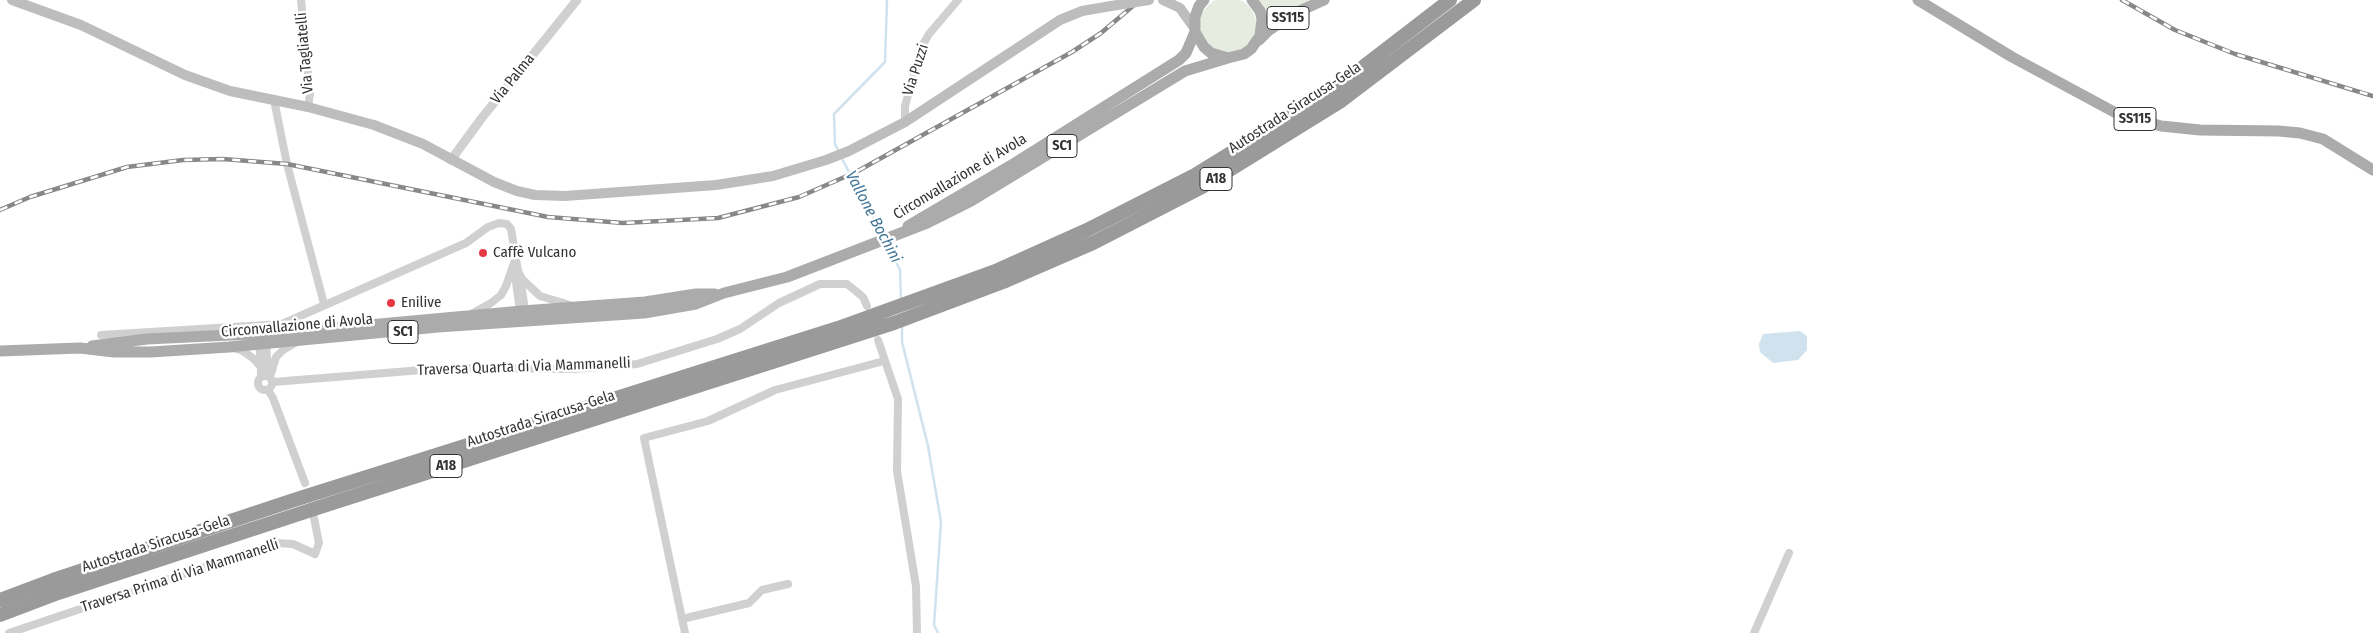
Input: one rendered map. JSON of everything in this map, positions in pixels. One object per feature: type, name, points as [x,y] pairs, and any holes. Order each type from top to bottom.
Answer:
[{"type":"highway","name":"Autostrada Siracusa-Gela","points":[[0,615],[58,593],[310,510],[894,323],[928,304],[1087,230],[1195,175],[1333,90],[1450,0]]},
{"type":"highway","name":"Autostrada Siracusa-Gela","points":[[0,600],[53,580],[284,503],[838,328],[892,309],[928,304],[1093,243],[1202,187],[1341,101],[1474,0]]},
{"type":"main road","points":[[12,0],[81,24],[184,75],[230,91],[308,107],[374,125],[423,144],[494,182],[517,191],[535,195],[565,196],[716,185],[774,176],[826,160],[849,151],[905,122],[1060,20],[1082,11],[1149,0]]},
{"type":"main road","points":[[1163,0],[1180,8],[1195,30],[1204,48],[1211,53],[1228,58]]},
{"type":"main road","name":"Circonvallazione di Avola","points":[[896,234],[923,214],[1015,162],[1179,60],[1186,53],[1195,30],[1195,17],[1199,6],[1204,0]]},
{"type":"main road","points":[[1252,0],[1260,11],[1262,19],[1260,36],[1256,43]]},
{"type":"main road","name":"SS115","points":[[1256,43],[1268,31],[1293,14],[1324,0]]},
{"type":"main road","name":"SS115","points":[[1918,0],[2012,57],[2116,114],[2161,126],[2200,130],[2300,133],[2322,139],[2373,170]]},
{"type":"main road","name":"Circonvallazione di Avola","points":[[0,352],[80,348],[112,342],[147,339],[262,339],[298,341],[532,320],[644,313],[696,304],[724,294],[787,277],[927,223],[970,201],[1185,71],[1244,54],[1256,43]]},
{"type":"main road","name":"Circonvallazione di Avola","points":[[80,348],[114,352],[151,352],[229,347],[262,339],[467,315],[644,302],[696,294],[724,294]]},
{"type":"street","name":"Via Tagliatelli","points":[[301,0],[310,94],[308,107]]},
{"type":"street","name":"Via Palma","points":[[451,160],[481,119],[577,0]]},
{"type":"street","name":"Via Puzzi","points":[[905,122],[905,106],[921,48],[958,0]]},
{"type":"street","points":[[274,100],[287,164],[324,304]]},
{"type":"street","points":[[101,335],[282,324],[466,243],[488,227],[499,223],[507,224],[511,229],[524,303],[522,311],[515,322]]},
{"type":"street","points":[[516,265],[522,279],[540,296],[551,301],[579,307]]},
{"type":"street","points":[[467,315],[496,299],[506,286],[516,265]]},
{"type":"street","name":"Traversa Quarta di Via Mammanelli","points":[[268,378],[447,368],[573,369],[637,364],[717,339],[740,329],[779,303],[820,284],[847,284],[864,298],[867,306]]},
{"type":"street","points":[[522,311],[532,320]]},
{"type":"street","points":[[262,339],[268,390],[273,398],[305,483]]},
{"type":"street","points":[[261,367],[262,339]]},
{"type":"street","points":[[878,340],[898,399],[897,471],[916,586],[917,633]]},
{"type":"street","points":[[268,390],[262,390],[258,385],[268,378],[276,357],[283,350],[298,341]]},
{"type":"street","points":[[229,347],[249,354],[268,378]]},
{"type":"street","points":[[685,633],[644,438],[708,421],[775,390],[884,360]]},
{"type":"street","name":"Traversa Prima di Via Mammanelli","points":[[9,633],[276,544],[293,544],[315,554],[319,542],[314,518]]},
{"type":"street","points":[[1754,633],[1789,553]]},
{"type":"street","points":[[682,619],[749,603],[762,590],[788,584]]},
{"type":"shaded area","points":[[1228,-3],[1239,-1],[1248,5],[1254,14],[1256,25],[1254,36],[1248,45],[1239,51],[1228,53],[1217,51],[1208,45],[1202,36],[1200,25],[1202,14],[1208,5],[1217,-1]]},
{"type":"shaded area","points":[[1259,0],[1310,0],[1268,25]]},
{"type":"water","points":[[1800,331],[1807,336],[1807,350],[1798,360],[1773,363],[1760,352],[1759,344],[1763,334]]},
{"type":"waterway","name":"Vallone Bochini","points":[[839,152],[835,144],[834,114],[885,62],[887,0]]},
{"type":"waterway","name":"Vallone Bochini","points":[[841,157],[883,236]]},
{"type":"waterway","name":"Vallone Bochini","points":[[886,243],[900,270],[901,299]]},
{"type":"waterway","name":"Vallone Bochini","points":[[902,325],[902,342],[928,446],[941,522],[934,625],[938,633]]},
{"type":"railway","points":[[0,210],[30,197],[127,167],[183,160],[223,159],[287,164],[548,217],[623,223],[718,218],[799,197],[856,172],[1072,52],[1101,33],[1140,0]]},
{"type":"railway","points":[[2122,0],[2175,30],[2235,54],[2373,96]]},
{"type":"place","name":"Caffè Vulcano","points":[[483,253]]},
{"type":"place","name":"Enilive","points":[[391,303]]}]
